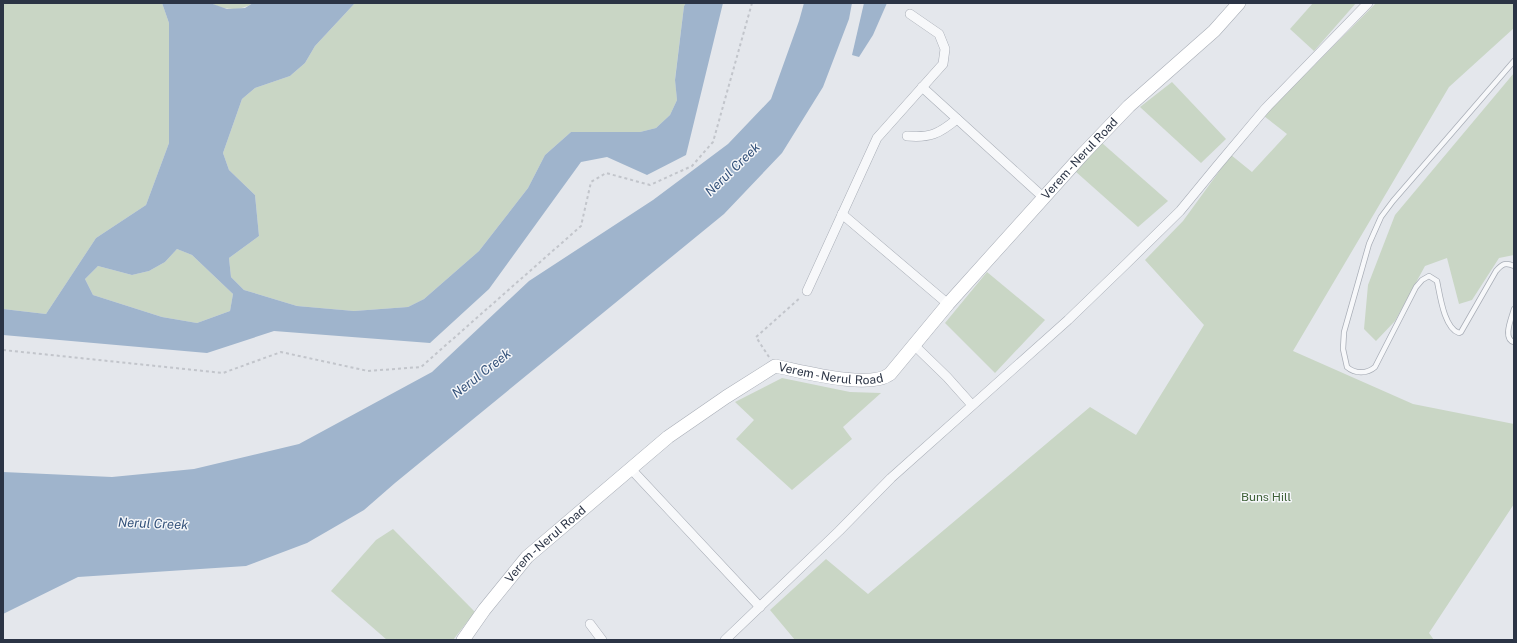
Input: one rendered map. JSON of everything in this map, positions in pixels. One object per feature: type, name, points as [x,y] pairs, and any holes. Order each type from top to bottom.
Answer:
[{"type":"main road","name":"Verem - Nerul Road","points":[[463,640],[484,610],[527,557],[668,437],[726,397],[775,366],[852,380],[875,380],[884,378],[890,374],[948,304],[1043,197],[1130,106],[1214,31],[1240,3]]},
{"type":"street","points":[[726,640],[891,478],[1068,320],[1180,211],[1216,166],[1265,110],[1368,3]]},
{"type":"street","points":[[807,292],[877,138],[943,64],[945,49],[939,34],[910,14]]},
{"type":"street","points":[[922,87],[1043,197]]},
{"type":"street","points":[[907,136],[920,137],[934,134],[944,130],[957,119]]},
{"type":"street","points":[[842,214],[948,304]]},
{"type":"street","points":[[914,345],[947,376],[972,405]]},
{"type":"street","points":[[631,469],[760,606]]},
{"type":"street","points":[[590,624],[602,640]]},
{"type":"lane","points":[[1514,61],[1393,201],[1381,217],[1369,244],[1344,332],[1343,349],[1347,367],[1355,373],[1368,372],[1375,368],[1416,287],[1422,280],[1429,276],[1437,281],[1449,325],[1459,333],[1462,332],[1496,271],[1502,264],[1508,263],[1514,266]]},
{"type":"lane","points":[[1514,309],[1508,338],[1514,342]]},
{"type":"path","points":[[3,350],[223,373],[281,352],[368,371],[421,367],[581,226],[591,182],[606,173],[650,185],[692,166],[713,142],[752,3]]},
{"type":"path","points":[[775,366],[756,337],[807,292]]},
{"type":"green space","points":[[3,3],[162,3],[169,23],[169,143],[146,205],[96,238],[46,314],[3,309]]},
{"type":"green space","points":[[210,3],[253,3],[243,8],[232,9]]},
{"type":"green space","points":[[355,3],[686,3],[684,6],[675,79],[677,100],[670,115],[656,128],[640,132],[571,132],[545,155],[528,188],[479,251],[424,299],[408,307],[354,311],[297,306],[244,290],[231,277],[229,258],[259,236],[255,195],[229,170],[223,153],[242,99],[255,88],[290,76],[305,63],[315,46]]},
{"type":"green space","points":[[1313,3],[1356,3],[1314,51],[1290,29]]},
{"type":"green space","name":"Buns Hill","points":[[1376,3],[1514,3],[1514,28],[1449,87],[1293,351],[1413,404],[1514,424],[1514,504],[1429,633],[1434,640],[795,640],[770,610],[826,559],[868,594],[1090,407],[1136,435],[1204,325],[1145,260],[1183,221],[1231,155],[1252,172],[1287,134],[1264,116]]},
{"type":"green space","points":[[1514,73],[1514,255],[1499,258],[1472,300],[1459,304],[1447,258],[1425,266],[1395,321],[1376,341],[1364,329],[1368,285],[1395,215]]},
{"type":"green space","points":[[1172,82],[1226,139],[1201,163],[1140,107]]},
{"type":"green space","points":[[1102,143],[1168,201],[1138,227],[1075,171]]},
{"type":"green space","points":[[177,249],[192,255],[233,294],[230,311],[197,323],[162,317],[93,295],[85,279],[98,266],[132,275],[149,271],[165,262]]},
{"type":"green space","points":[[987,272],[1045,320],[995,373],[945,323]]},
{"type":"green space","points":[[782,378],[850,392],[881,393],[843,427],[852,439],[792,490],[736,439],[754,420],[735,402]]},
{"type":"green space","points":[[393,529],[475,612],[453,640],[387,640],[331,591],[376,540]]},
{"type":"water","points":[[162,3],[210,3],[227,9],[245,8],[253,3],[355,3],[315,46],[305,63],[290,76],[255,88],[242,99],[223,153],[229,170],[255,195],[259,236],[229,258],[231,277],[244,290],[297,306],[354,311],[408,307],[424,299],[479,251],[528,188],[545,155],[571,132],[640,132],[656,128],[670,115],[677,100],[675,80],[684,6],[686,3],[723,3],[686,155],[647,175],[607,157],[581,162],[489,289],[430,343],[274,331],[207,353],[3,335],[3,309],[46,314],[96,238],[146,205],[169,143],[169,23]],"holes":[[[177,249],[192,255],[233,294],[230,311],[197,323],[162,317],[93,295],[85,279],[98,266],[132,275],[149,271],[165,262]]]},
{"type":"water","name":"Nerul Creek","points":[[804,3],[852,3],[849,19],[823,87],[782,153],[724,214],[364,510],[307,543],[246,566],[78,577],[3,614],[3,472],[112,477],[194,469],[299,444],[432,372],[529,281],[653,200],[728,144],[771,99]]},
{"type":"water","points":[[864,3],[887,3],[873,35],[859,57],[852,55]]}]
